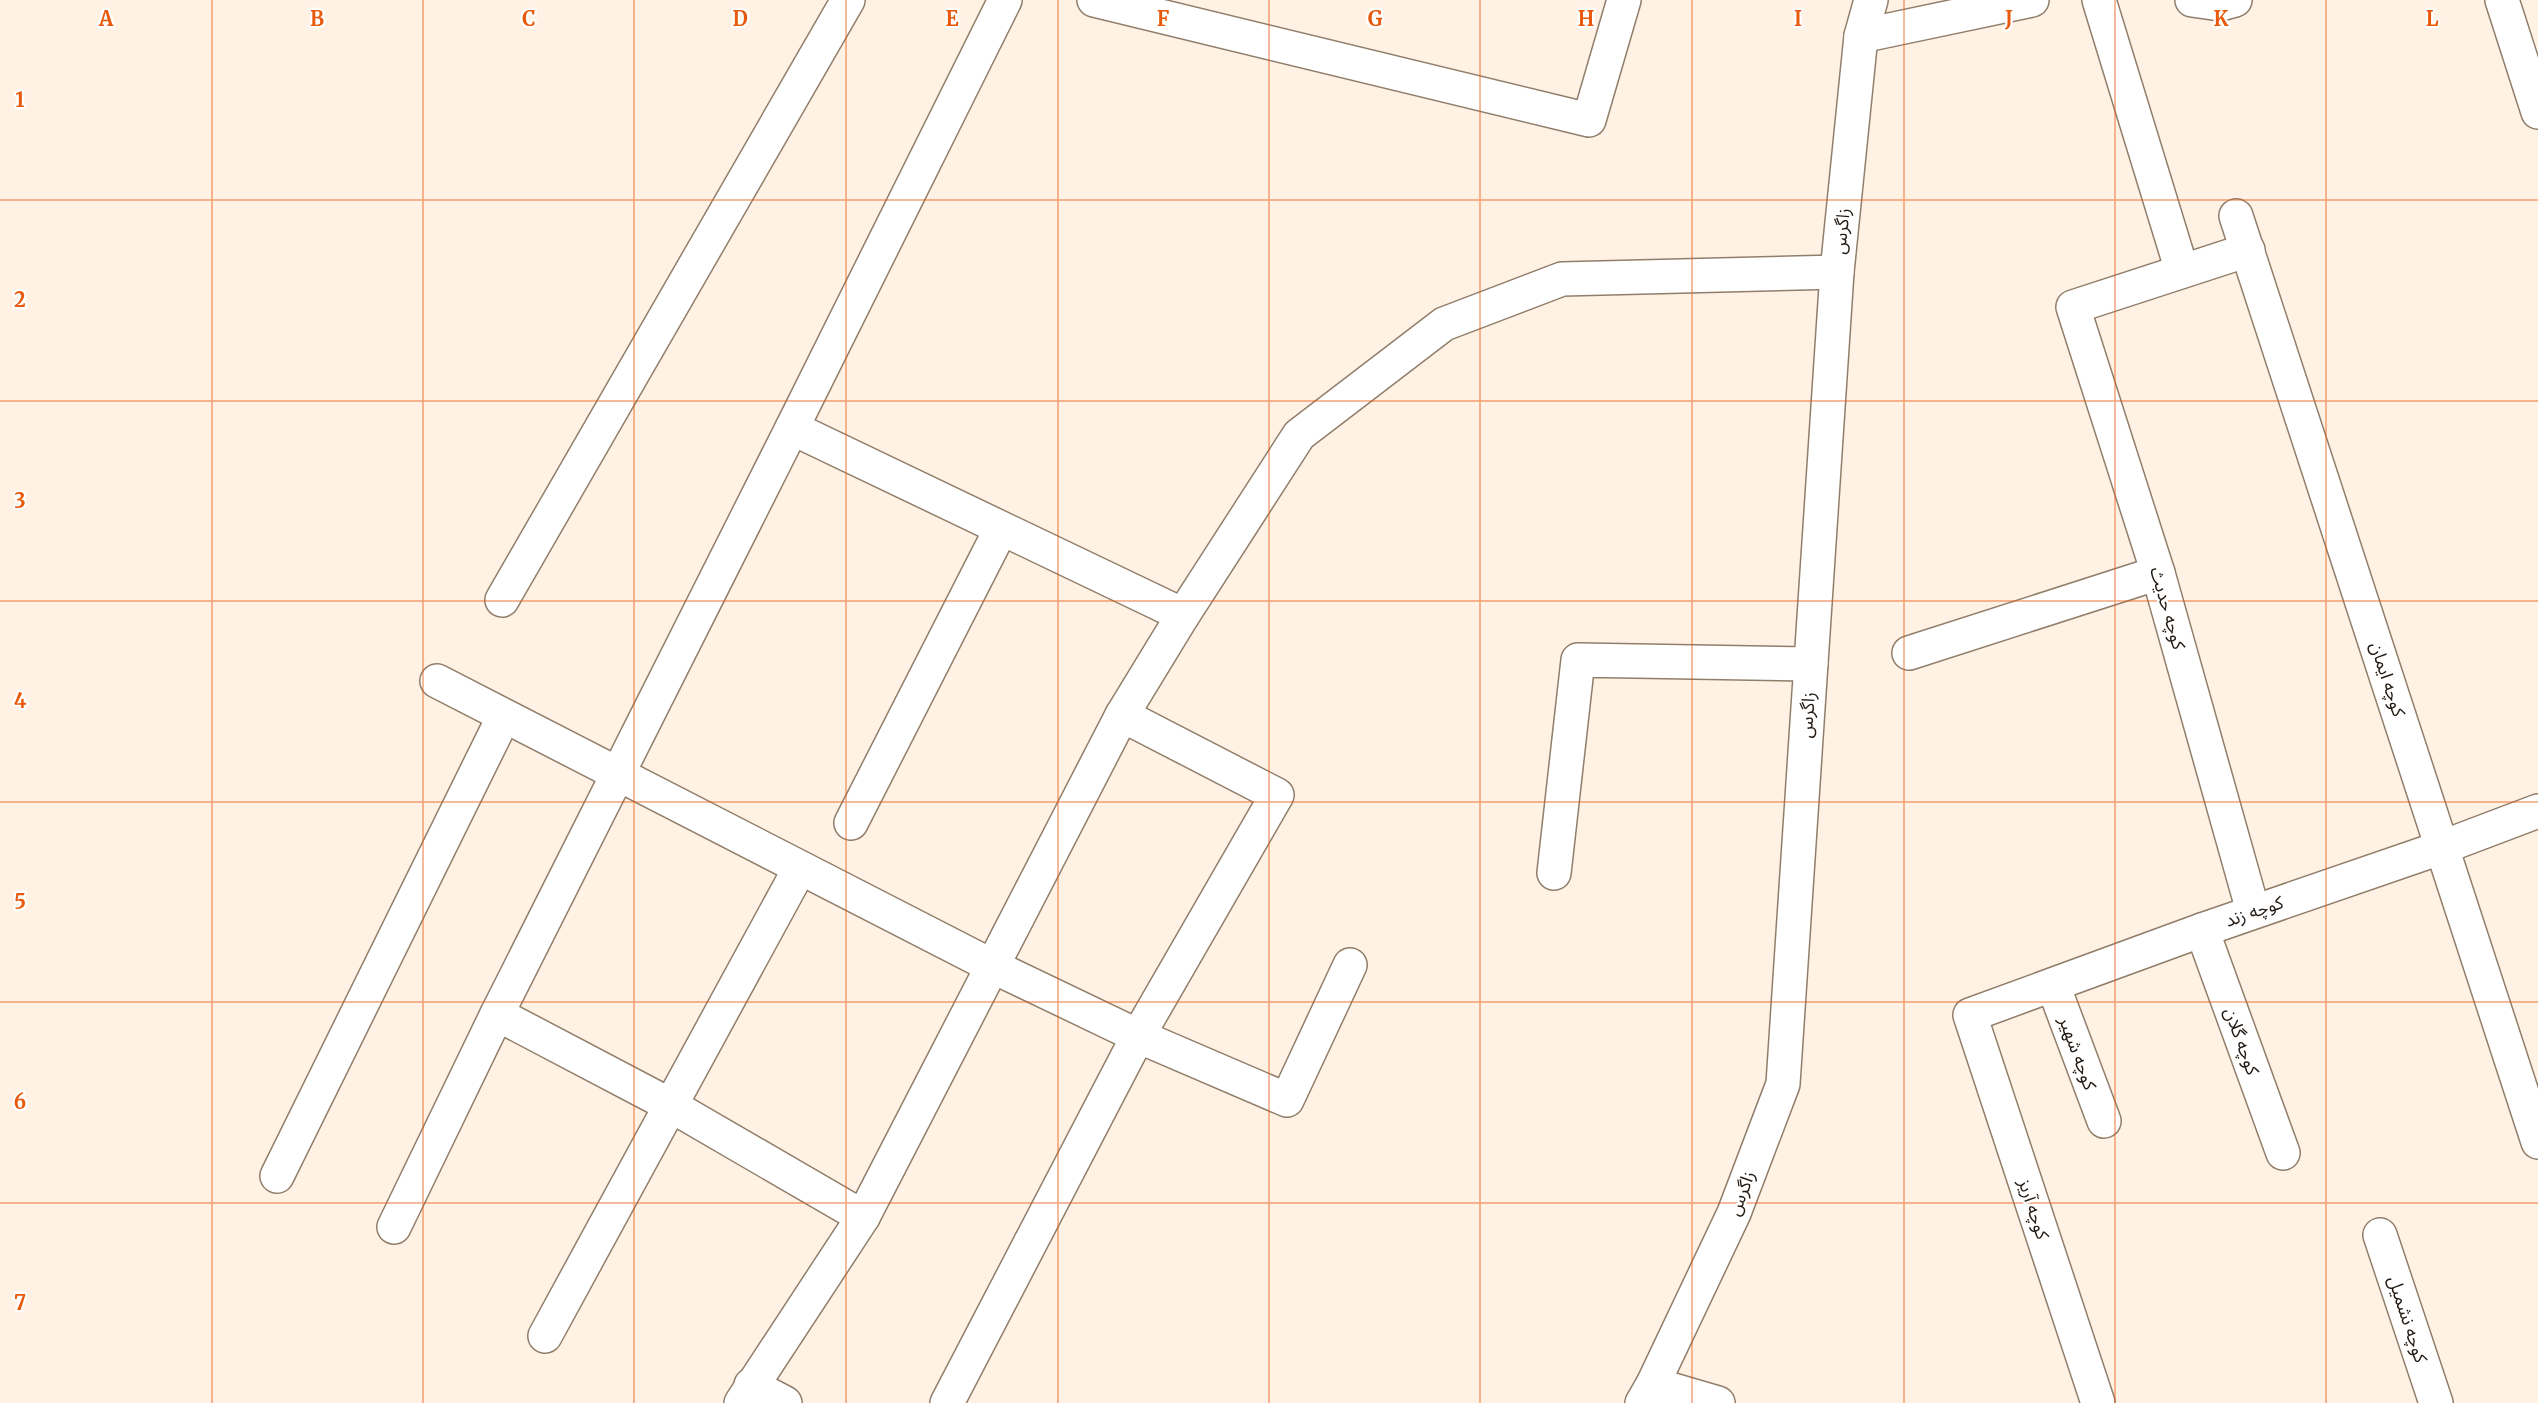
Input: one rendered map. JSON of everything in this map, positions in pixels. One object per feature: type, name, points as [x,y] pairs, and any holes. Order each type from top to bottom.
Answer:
[{"type":"street","points":[[502,600],[848,0]]},
{"type":"street","points":[[394,1227],[497,1014],[1005,0]]},
{"type":"street","points":[[1097,0],[1588,120],[1624,0]]},
{"type":"street","name":"زاگرس","points":[[1648,1394],[1734,1213],[1783,1084],[1837,272],[1861,36],[1871,0]]},
{"type":"street","points":[[1861,36],[2032,0]]},
{"type":"street","points":[[2099,0],[2182,271],[2248,250]]},
{"type":"street","points":[[2192,0],[2220,4],[2235,0]]},
{"type":"street","points":[[2502,0],[2538,112]]},
{"type":"street","name":"کوچه ایمان","points":[[2236,216],[2538,1142]]},
{"type":"street","name":"کوچه حدیث","points":[[2182,271],[2073,307],[2158,573],[2253,911]]},
{"type":"street","points":[[785,1403],[746,1394],[863,1216],[1122,715],[1183,615],[1299,435],[1444,324],[1562,279],[1837,272]]},
{"type":"street","points":[[792,428],[1183,615]]},
{"type":"street","points":[[851,823],[1001,529]]},
{"type":"street","points":[[1909,653],[2158,573]]},
{"type":"street","points":[[1554,873],[1578,660],[1811,664]]},
{"type":"street","points":[[437,681],[992,966],[1138,1036],[1287,1100],[1350,965]]},
{"type":"street","points":[[947,1403],[1138,1036],[1277,795],[1122,715]]},
{"type":"street","points":[[277,1176],[504,716]]},
{"type":"street","name":"کوچه زند","points":[[1970,1015],[2253,911],[2443,847],[2538,811]]},
{"type":"street","points":[[546,1336],[800,868]]},
{"type":"street","name":"کوچه گلان","points":[[2202,930],[2283,1153]]},
{"type":"street","name":"کوچه شهیر","points":[[2053,985],[2104,1121]]},
{"type":"street","points":[[497,1014],[670,1106],[863,1216]]},
{"type":"street","name":"کوچه آریز","points":[[1970,1015],[2098,1403]]},
{"type":"street","name":"کوچه نشمیل","points":[[2380,1236],[2436,1403]]},
{"type":"street","points":[[1648,1394],[1718,1403]]}]
